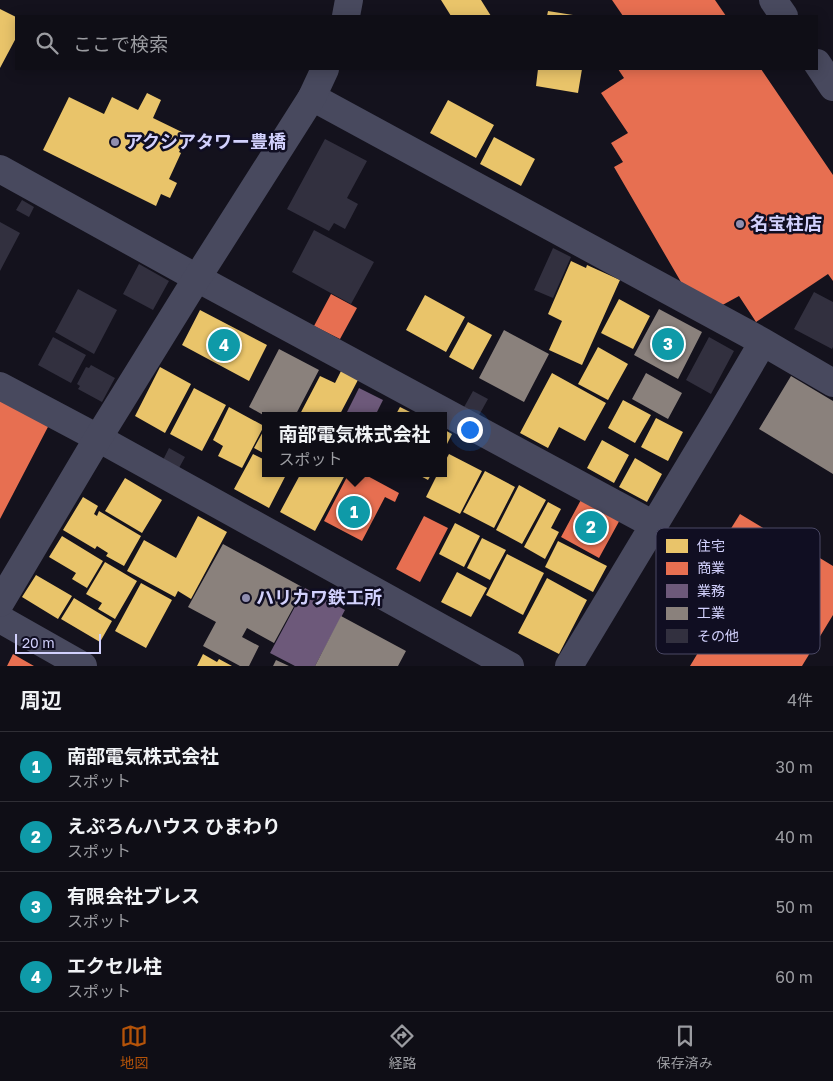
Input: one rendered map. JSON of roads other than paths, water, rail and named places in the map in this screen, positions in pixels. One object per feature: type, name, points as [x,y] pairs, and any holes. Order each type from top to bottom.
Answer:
[{"type":"street","points":[[346,15],[349,0]]},
{"type":"street","points":[[773,0],[783,15]]},
{"type":"street","points":[[818,64],[833,87]]},
{"type":"street","points":[[0,603],[98,438],[312,97],[325,70]]},
{"type":"street","points":[[312,97],[762,342],[833,383]]},
{"type":"street","points":[[0,169],[444,412]]},
{"type":"street","points":[[570,666],[762,342]]},
{"type":"street","points":[[0,386],[98,438],[510,666]]},
{"type":"street","points":[[447,414],[654,526]]},
{"type":"street","points":[[0,619],[83,666]]},
{"type":"place","name":"アクシアタワー豊橋","points":[[115,142]]},
{"type":"place","name":"名宝柱店","points":[[740,224]]},
{"type":"place","name":"有限会社ブレス","points":[[668,344]]},
{"type":"place","name":"エクセル柱","points":[[224,345]]},
{"type":"place","name":"南部電気株式会社","points":[[354,512]]},
{"type":"place","name":"えぷろんハウス ひまわり","points":[[591,527]]},
{"type":"place","name":"ハリカワ鉄工所","points":[[246,598]]}]
